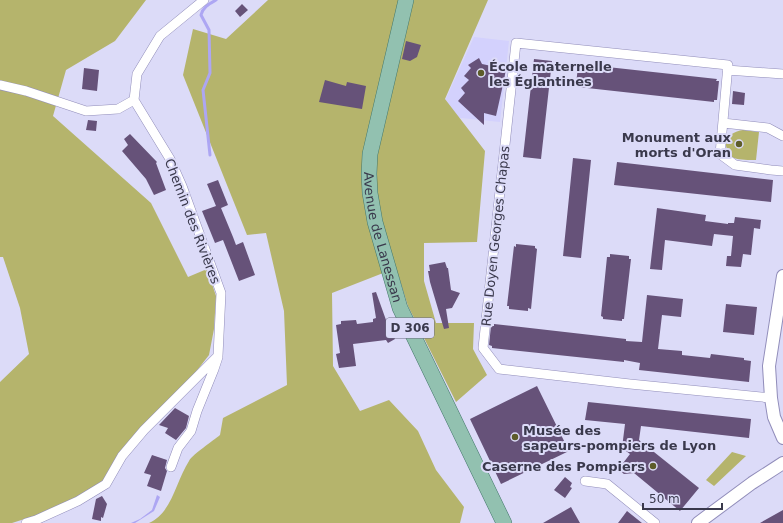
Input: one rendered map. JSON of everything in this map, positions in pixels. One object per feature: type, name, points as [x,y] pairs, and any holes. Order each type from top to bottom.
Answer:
[{"type":"main road","name":"Avenue de Lanessan","points":[[406,0],[370,154],[370,193],[375,222],[400,308],[504,523]]},
{"type":"street","points":[[0,85],[26,91],[86,111],[118,109],[134,100],[138,74],[160,36],[204,0]]},
{"type":"street","name":"Rue Doyen Georges Chapas","points":[[771,398],[630,384],[499,368],[483,348],[516,43],[728,66],[727,70],[783,74]]},
{"type":"street","points":[[727,70],[720,154],[735,166],[783,171]]},
{"type":"street","name":"Chemin des Rivières","points":[[134,100],[170,159],[182,186],[221,293],[218,356],[191,431],[178,448],[171,467]]},
{"type":"street","points":[[723,123],[768,128],[783,136]]},
{"type":"street","points":[[783,276],[769,366],[774,417],[783,438]]},
{"type":"street","points":[[26,523],[78,501],[106,484],[122,456],[144,430],[218,356]]},
{"type":"street","points":[[698,523],[752,483],[783,463]]},
{"type":"street","points":[[585,481],[607,484],[656,523]]},
{"type":"shaded area","points":[[0,0],[146,0],[115,41],[66,70],[53,116],[151,203],[188,277],[207,269],[216,296],[214,329],[209,355],[103,482],[76,498],[37,515],[12,523],[0,523],[0,382],[29,354],[20,308],[3,257],[0,257]]},
{"type":"shaded area","points":[[268,0],[488,0],[445,99],[485,151],[477,242],[424,243],[424,281],[436,323],[474,323],[473,349],[487,375],[456,402],[408,306],[396,268],[332,293],[333,366],[360,411],[389,400],[418,431],[436,470],[464,507],[460,523],[149,523],[163,512],[173,496],[184,469],[191,458],[220,435],[223,418],[287,385],[284,311],[266,233],[247,235],[183,75],[193,29],[226,39]]},
{"type":"shaded area","name":"École maternelle les Églantines","points":[[474,37],[509,41],[500,122],[442,116],[443,105]]},
{"type":"shaded area","points":[[743,130],[759,132],[756,160],[742,160],[734,158],[728,152],[726,143],[729,136],[735,132]]},
{"type":"shaded area","points":[[732,452],[746,456],[714,486],[706,480]]},
{"type":"shaded area","points":[[157,495],[160,497],[154,511],[135,523],[131,523],[140,519],[152,510]]},
{"type":"building","points":[[242,4],[248,10],[240,17],[235,11]]},
{"type":"building","points":[[406,41],[421,45],[417,57],[410,61],[402,59]]},
{"type":"building","points":[[479,58],[482,64],[506,69],[496,116],[484,113],[484,125],[458,101],[465,93],[461,88],[469,80],[464,76],[471,68],[468,65]]},
{"type":"building","points":[[534,59],[552,61],[541,159],[523,157]]},
{"type":"building","points":[[580,64],[717,79],[716,81],[719,81],[717,100],[714,100],[714,102],[578,87],[578,85],[576,85],[578,66],[580,66]]},
{"type":"building","points":[[84,68],[99,70],[97,91],[82,89]]},
{"type":"building","points":[[325,80],[346,86],[347,82],[366,86],[362,109],[319,102]]},
{"type":"building","points":[[733,91],[745,93],[744,105],[732,104]]},
{"type":"building","points":[[88,120],[97,121],[96,131],[86,130]]},
{"type":"building","points":[[130,134],[157,162],[156,163],[166,190],[154,195],[146,179],[122,151],[128,145],[124,139]]},
{"type":"building","points":[[573,158],[591,160],[581,258],[563,256]]},
{"type":"building","points":[[617,162],[773,180],[771,202],[614,185]]},
{"type":"building","points":[[218,180],[228,205],[221,208],[236,245],[243,242],[255,275],[239,281],[223,240],[215,243],[202,211],[216,206],[207,184]]},
{"type":"building","points":[[657,208],[706,215],[705,221],[728,224],[734,223],[735,217],[761,220],[760,229],[754,228],[751,255],[743,254],[741,267],[726,266],[727,256],[731,256],[733,236],[714,234],[712,246],[665,240],[662,270],[650,269]]},
{"type":"building","points":[[516,244],[535,246],[537,249],[531,309],[528,308],[528,311],[509,309],[509,306],[507,306],[514,246],[516,247]]},
{"type":"building","points":[[610,254],[629,256],[629,259],[631,259],[624,319],[622,319],[622,321],[603,319],[601,316],[607,257],[610,257]]},
{"type":"building","points":[[445,262],[448,268],[451,290],[460,293],[452,308],[446,309],[449,328],[444,329],[428,271],[430,271],[429,265]]},
{"type":"building","points":[[376,292],[386,320],[395,339],[388,343],[386,340],[353,344],[356,366],[339,368],[336,354],[340,353],[336,325],[341,324],[341,321],[356,320],[357,324],[373,322],[373,319],[376,318],[372,293]]},
{"type":"building","points":[[647,295],[683,299],[681,317],[662,315],[658,349],[682,351],[682,355],[710,358],[711,354],[744,358],[744,360],[751,361],[749,382],[639,370],[640,363],[624,360],[624,362],[492,348],[492,346],[489,345],[491,326],[494,326],[494,324],[642,342]]},
{"type":"building","points":[[726,304],[757,307],[754,335],[723,332]]},
{"type":"building","name":"Musée des sapeurs-pompiers de Lyon","points":[[537,386],[569,451],[501,484],[470,419]]},
{"type":"building","points":[[588,402],[751,419],[749,438],[641,426],[639,440],[699,488],[680,511],[634,473],[624,474],[620,471],[620,467],[630,454],[622,448],[625,424],[585,420]]},
{"type":"building","points":[[175,408],[189,416],[186,428],[176,440],[165,433],[168,428],[159,425]]},
{"type":"building","points":[[152,455],[167,460],[165,468],[167,471],[161,491],[147,486],[151,475],[144,473]]},
{"type":"building","points":[[565,477],[572,483],[570,487],[572,488],[565,498],[554,490]]},
{"type":"building","points":[[102,496],[107,504],[103,518],[101,517],[101,521],[92,519],[96,499]]},
{"type":"building","points":[[571,507],[580,523],[543,523]]},
{"type":"building","points":[[783,510],[783,523],[760,523]]},
{"type":"building","points":[[627,511],[642,523],[618,523]]},
{"type":"waterway","points":[[210,155],[203,90],[210,73],[209,30],[201,15],[205,8],[216,0]]},
{"type":"place","name":"École maternelle les Églantines","points":[[481,73]]},
{"type":"place","name":"Monument aux morts d'Oran","points":[[739,144]]},
{"type":"place","name":"Musée des sapeurs-pompiers de Lyon","points":[[515,437]]},
{"type":"place","name":"Caserne des Pompiers","points":[[653,466]]}]
